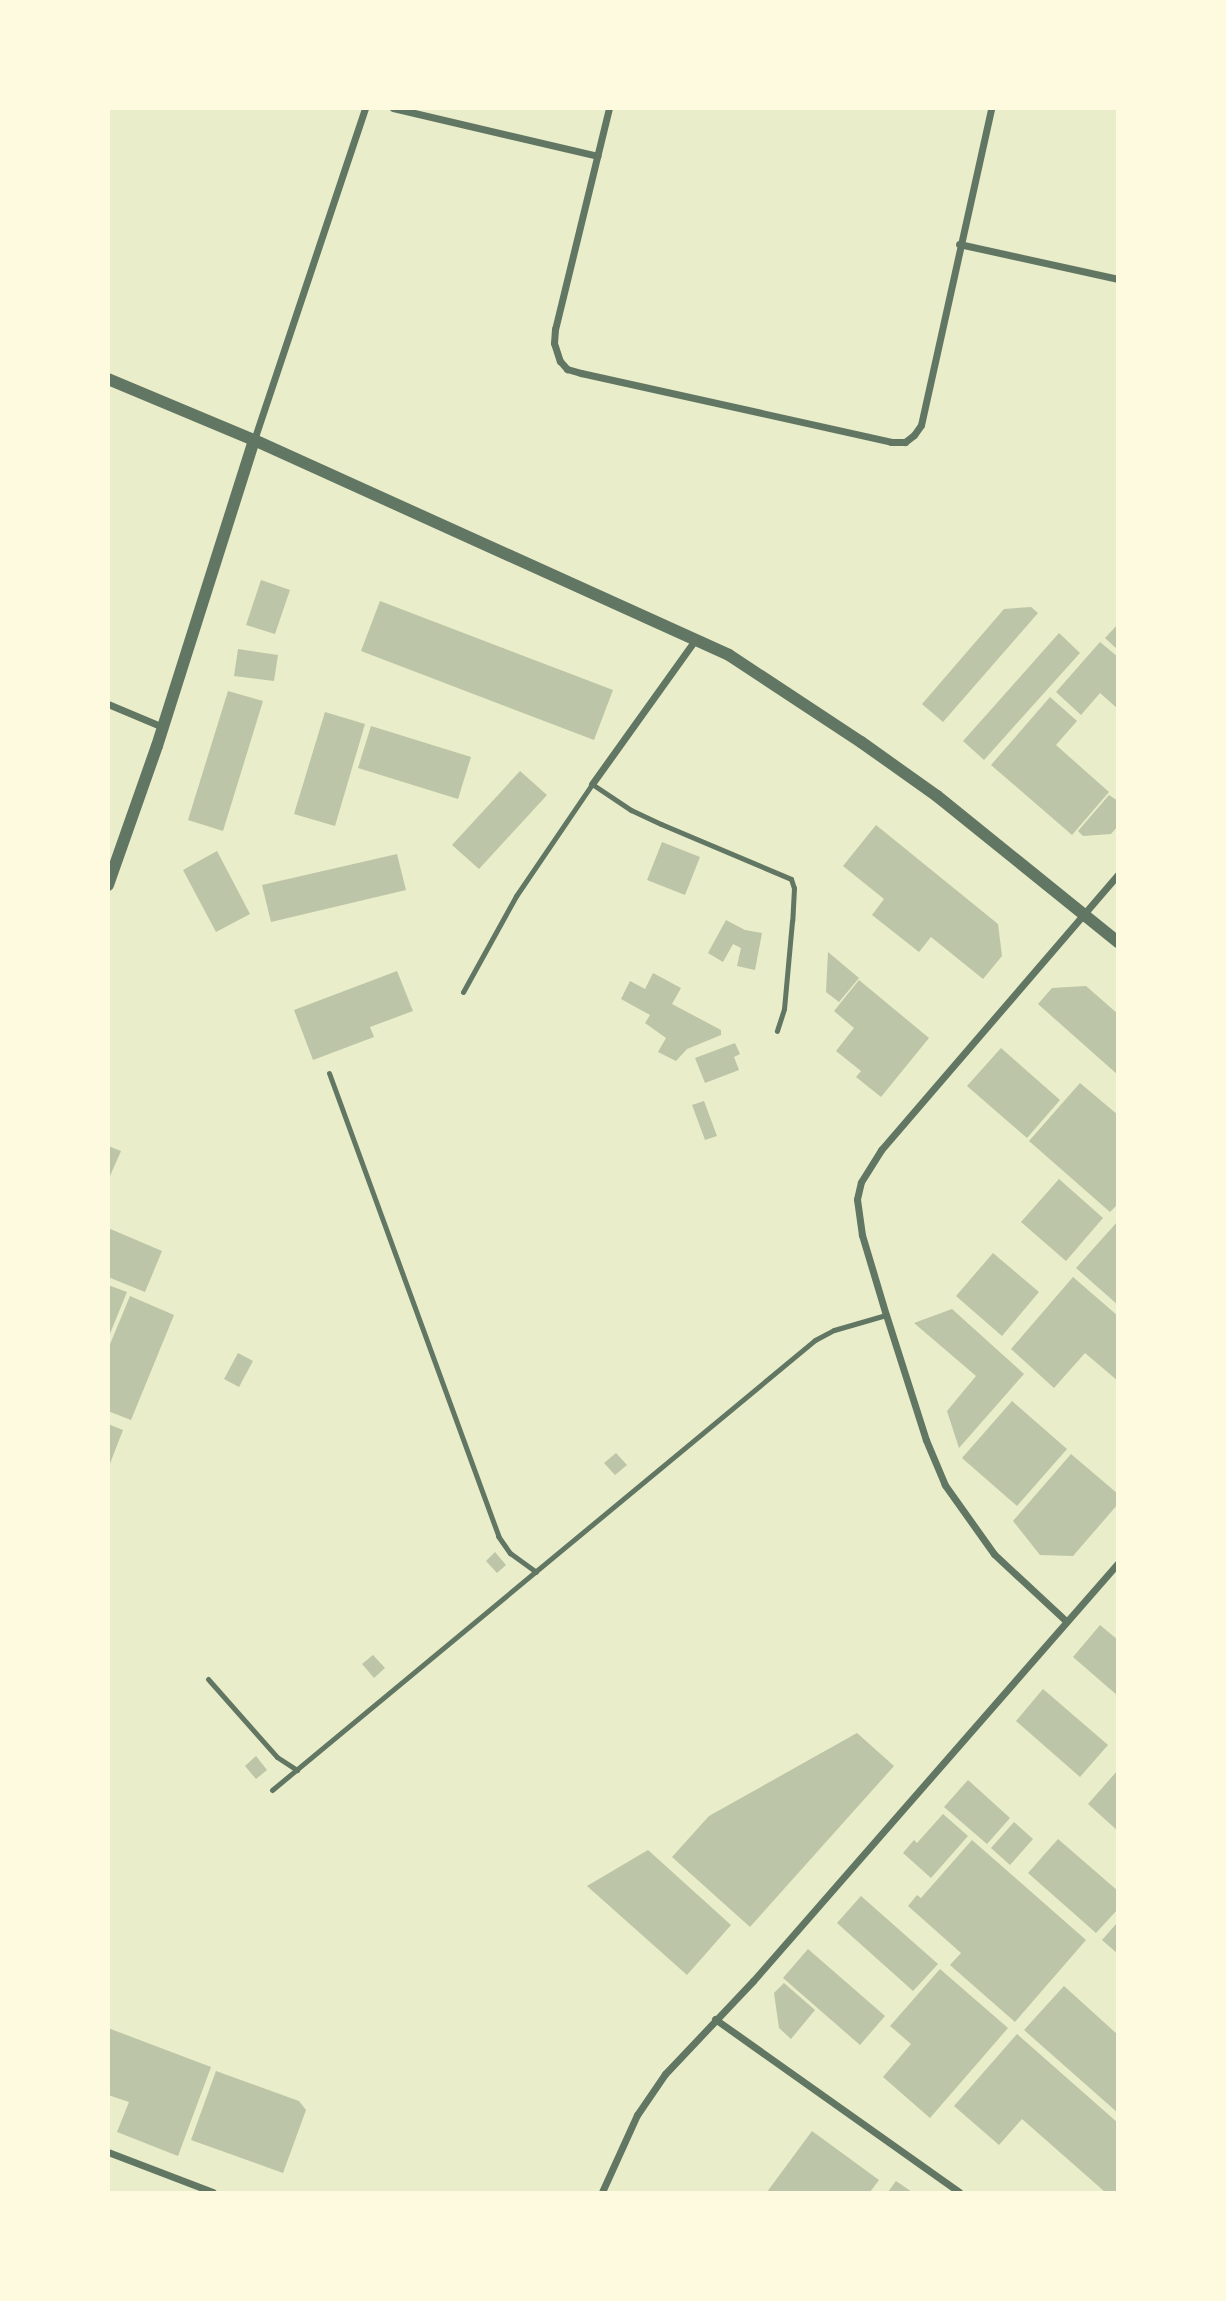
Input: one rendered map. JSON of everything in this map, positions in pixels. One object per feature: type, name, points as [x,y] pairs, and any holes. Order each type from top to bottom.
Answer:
[{"type":"street","points":[[108,885],[163,727],[254,440],[365,108]]},
{"type":"street","points":[[393,108],[597,156]]},
{"type":"street","points":[[609,108],[554,343],[559,361],[568,369],[581,373],[891,442],[905,442],[914,435],[920,425],[991,108]]},
{"type":"street","points":[[959,244],[1118,279]]},
{"type":"street","points":[[108,379],[254,440],[729,655],[872,749],[937,796],[1118,942]]},
{"type":"street","points":[[592,784],[696,638]]},
{"type":"street","points":[[108,704],[163,727]]},
{"type":"street","points":[[1066,1621],[994,1554],[945,1485],[926,1440],[858,1216],[861,1182],[881,1150],[1118,874]]},
{"type":"street","points":[[602,2193],[620,2149],[649,2094],[715,2019],[753,1981],[1118,1563]]},
{"type":"street","points":[[715,2019],[959,2193]]},
{"type":"street","points":[[108,2152],[213,2193]]},
{"type":"lane","points":[[463,992],[516,896],[592,784],[641,815],[791,879],[794,888],[792,921],[783,1009],[777,1031]]},
{"type":"lane","points":[[329,1073],[492,1520],[503,1545],[536,1572]]},
{"type":"lane","points":[[272,1790],[815,1340],[834,1330],[887,1315]]},
{"type":"lane","points":[[208,1679],[277,1757],[297,1770]]},
{"type":"building","points":[[261,580],[290,590],[275,634],[246,625]]},
{"type":"building","points":[[380,601],[613,690],[594,740],[361,651]]},
{"type":"building","points":[[1031,607],[1038,613],[943,722],[922,704],[1004,609]]},
{"type":"building","points":[[1118,624],[1118,650],[1105,638]]},
{"type":"building","points":[[1059,633],[1080,653],[984,760],[963,741]]},
{"type":"building","points":[[1100,642],[1118,657],[1118,709],[1100,693],[1081,715],[1056,692]]},
{"type":"building","points":[[238,649],[278,655],[274,681],[234,676]]},
{"type":"building","points":[[228,691],[263,701],[223,831],[188,820]]},
{"type":"building","points":[[1050,697],[1077,721],[1056,745],[1109,792],[1072,835],[991,765]]},
{"type":"building","points":[[325,712],[365,724],[335,826],[294,814]]},
{"type":"building","points":[[371,726],[471,757],[458,799],[358,768]]},
{"type":"building","points":[[520,771],[547,795],[479,869],[452,845]]},
{"type":"building","points":[[1109,795],[1118,801],[1118,826],[1111,834],[1083,836],[1078,831]]},
{"type":"building","points":[[876,825],[998,924],[1002,956],[983,979],[931,937],[919,952],[872,915],[884,899],[843,866]]},
{"type":"building","points":[[662,842],[700,857],[685,895],[647,880]]},
{"type":"building","points":[[217,851],[250,914],[216,932],[183,870]]},
{"type":"building","points":[[397,854],[406,890],[271,922],[262,885]]},
{"type":"building","points":[[726,920],[745,930],[762,933],[755,970],[737,966],[741,948],[733,944],[723,962],[708,953]]},
{"type":"building","points":[[828,952],[859,978],[839,1002],[826,992]]},
{"type":"building","points":[[397,971],[413,1011],[370,1027],[374,1037],[313,1060],[294,1010]]},
{"type":"building","points":[[653,973],[681,988],[672,1004],[721,1030],[721,1035],[687,1049],[676,1061],[658,1052],[666,1038],[645,1023],[650,1015],[621,999],[630,981],[645,989]]},
{"type":"building","points":[[859,980],[929,1038],[881,1097],[856,1077],[861,1071],[836,1051],[854,1028],[834,1011]]},
{"type":"building","points":[[1086,986],[1118,1014],[1118,1075],[1038,1004],[1052,988]]},
{"type":"building","points":[[735,1043],[740,1054],[734,1057],[739,1070],[705,1083],[695,1058]]},
{"type":"building","points":[[1001,1048],[1060,1100],[1027,1138],[967,1086]]},
{"type":"building","points":[[1080,1083],[1118,1115],[1118,1204],[1110,1212],[1029,1141]]},
{"type":"building","points":[[704,1101],[717,1136],[705,1140],[692,1105]]},
{"type":"building","points":[[108,1146],[121,1151],[110,1176],[108,1176]]},
{"type":"building","points":[[1059,1179],[1103,1218],[1066,1261],[1021,1222]]},
{"type":"building","points":[[1118,1221],[1118,1305],[1076,1268]]},
{"type":"building","points":[[108,1228],[162,1251],[145,1292],[108,1277]]},
{"type":"building","points":[[993,1253],[1039,1292],[1002,1336],[956,1296]]},
{"type":"building","points":[[1073,1277],[1118,1316],[1118,1381],[1085,1353],[1054,1388],[1011,1349]]},
{"type":"building","points":[[108,1285],[127,1292],[109,1336],[108,1336]]},
{"type":"building","points":[[130,1296],[174,1315],[131,1420],[108,1411],[108,1349]]},
{"type":"building","points":[[952,1309],[1024,1374],[959,1448],[947,1411],[976,1376],[914,1323]]},
{"type":"building","points":[[238,1353],[253,1361],[239,1387],[224,1379]]},
{"type":"building","points":[[1012,1401],[1067,1449],[1017,1506],[962,1458]]},
{"type":"building","points":[[108,1424],[123,1430],[109,1466],[108,1466]]},
{"type":"building","points":[[616,1453],[627,1465],[615,1475],[604,1463]]},
{"type":"building","points":[[1071,1454],[1118,1494],[1118,1504],[1073,1556],[1040,1555],[1013,1521]]},
{"type":"building","points":[[495,1552],[506,1565],[497,1573],[486,1561]]},
{"type":"building","points":[[1100,1625],[1118,1640],[1118,1696],[1073,1657]]},
{"type":"building","points":[[373,1655],[385,1668],[374,1678],[362,1664]]},
{"type":"building","points":[[1043,1689],[1108,1745],[1080,1777],[1016,1721]]},
{"type":"building","points":[[857,1733],[894,1766],[750,1927],[672,1857],[709,1816]]},
{"type":"building","points":[[256,1756],[267,1770],[256,1779],[245,1766]]},
{"type":"building","points":[[1118,1770],[1118,1831],[1088,1804]]},
{"type":"building","points":[[968,1780],[1010,1818],[987,1844],[944,1807]]},
{"type":"building","points":[[943,1814],[968,1836],[931,1878],[903,1853],[914,1840],[917,1843]]},
{"type":"building","points":[[1014,1822],[1033,1839],[1010,1865],[991,1848]]},
{"type":"building","points":[[1058,1839],[1118,1891],[1118,1909],[1096,1933],[1028,1873]]},
{"type":"building","points":[[972,1840],[1086,1940],[1015,2022],[950,1965],[961,1953],[908,1906],[917,1895],[921,1898]]},
{"type":"building","points":[[648,1850],[731,1925],[687,1975],[587,1886]]},
{"type":"building","points":[[861,1896],[938,1964],[913,1991],[837,1923]]},
{"type":"building","points":[[1118,1922],[1118,1954],[1102,1940]]},
{"type":"building","points":[[808,1949],[885,2016],[860,2045],[783,1978]]},
{"type":"building","points":[[940,1969],[1008,2028],[930,2118],[883,2077],[911,2044],[890,2026]]},
{"type":"building","points":[[784,1983],[815,2010],[791,2039],[779,2028],[774,1993]]},
{"type":"building","points":[[1064,1986],[1118,2035],[1118,2113],[1024,2030]]},
{"type":"building","points":[[108,2028],[211,2067],[178,2156],[117,2132],[129,2102],[108,2095]]},
{"type":"building","points":[[1017,2034],[1118,2123],[1118,2192],[1105,2192],[1022,2119],[999,2145],[954,2106]]},
{"type":"building","points":[[216,2071],[299,2101],[306,2110],[283,2173],[191,2140]]},
{"type":"building","points":[[812,2131],[879,2180],[870,2192],[767,2192]]},
{"type":"building","points":[[896,2181],[912,2192],[888,2192]]}]
